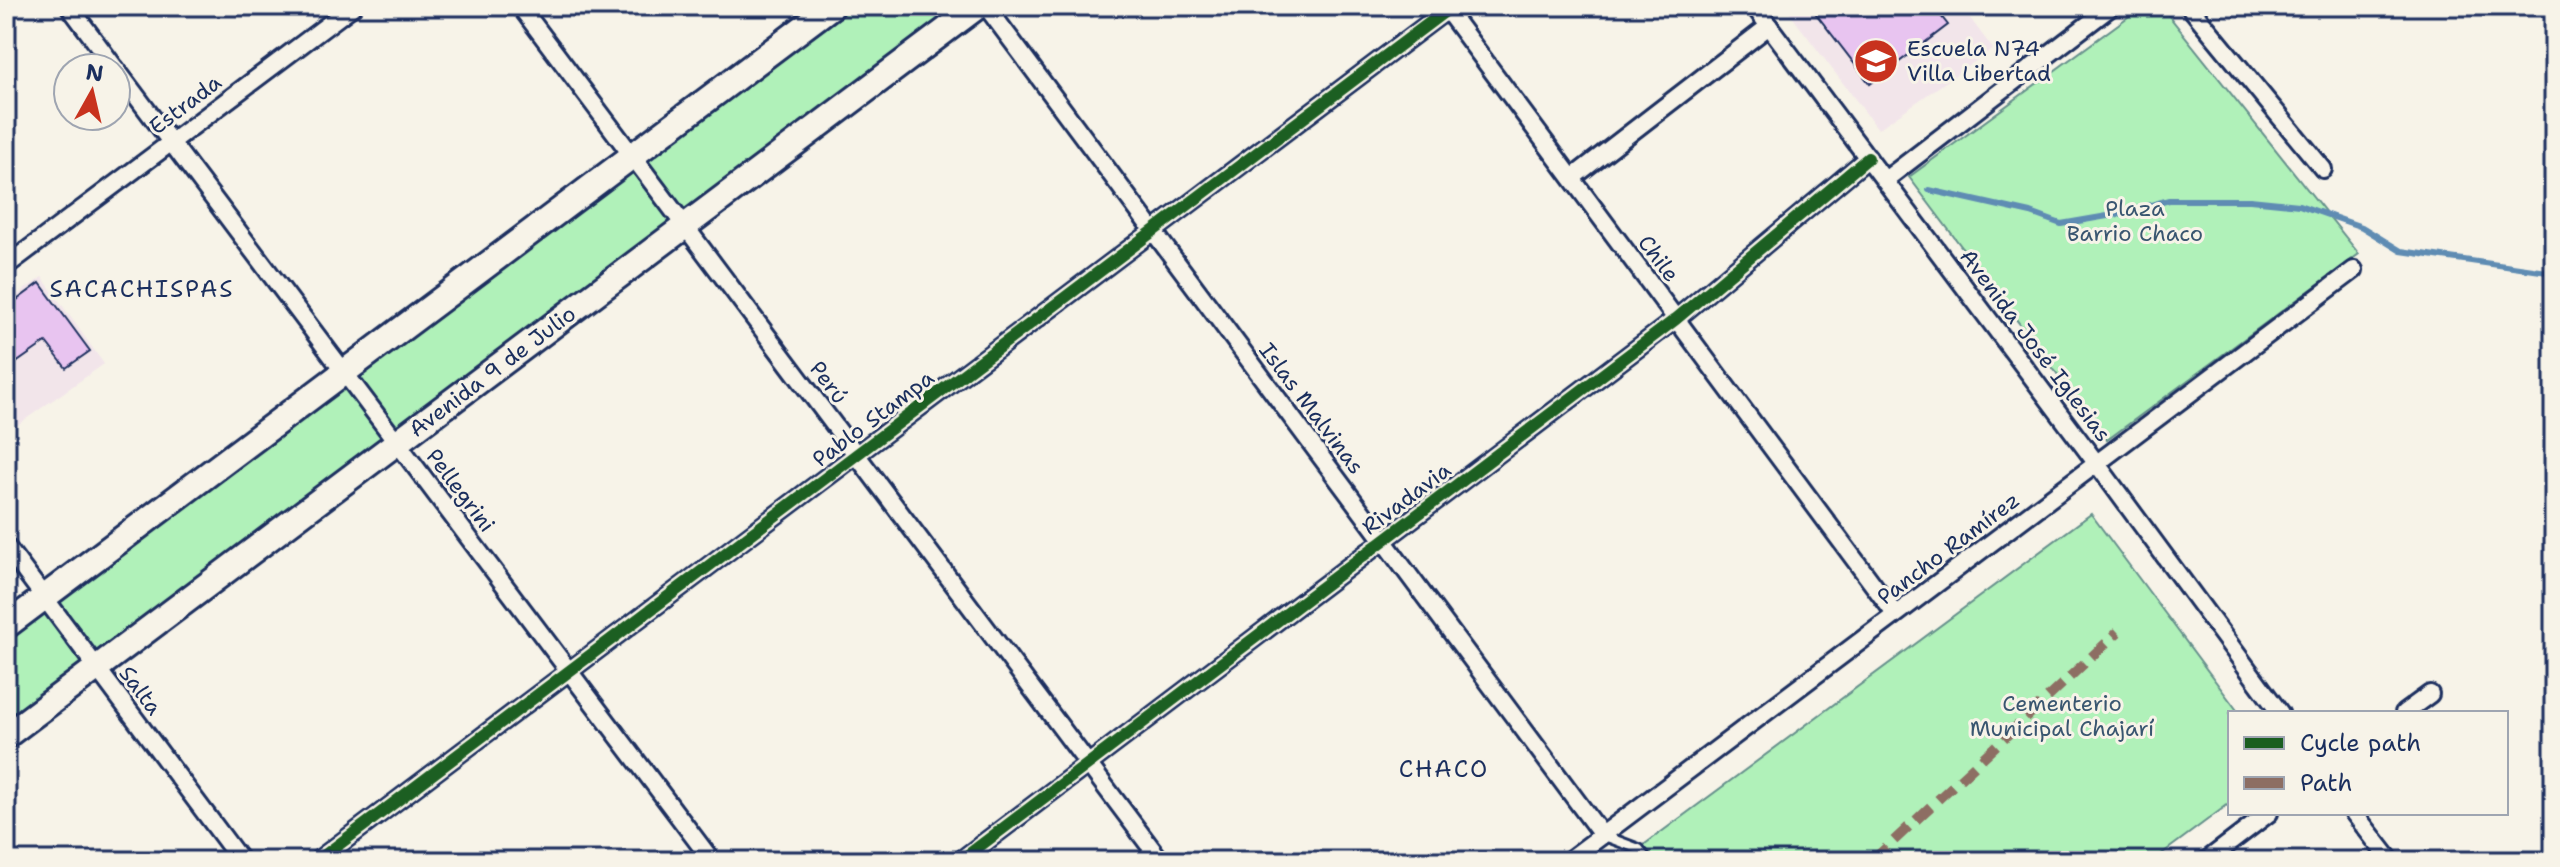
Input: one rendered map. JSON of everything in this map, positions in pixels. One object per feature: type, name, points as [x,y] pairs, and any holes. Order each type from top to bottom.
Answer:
[{"type":"main road","points":[[6,626],[832,6]]},
{"type":"main road","name":"Avenida 9 de Julio","points":[[6,736],[978,6]]},
{"type":"street","name":"Pellegrini","points":[[69,6],[104,52]]},
{"type":"street","name":"Estrada","points":[[6,266],[353,6]]},
{"type":"street","name":"Perú","points":[[520,6],[1161,861]]},
{"type":"street","name":"Islas Malvinas","points":[[986,6],[1602,835]]},
{"type":"street","name":"Avenida José Iglesias","points":[[1754,6],[2279,711]]},
{"type":"street","points":[[1885,180],[2112,6]]},
{"type":"street","points":[[2189,6],[2323,169]]},
{"type":"street","name":"Pablo Stampa","points":[[317,861],[1448,7]]},
{"type":"street","name":"Chile","points":[[1448,7],[1895,614]]},
{"type":"street","points":[[1572,178],[1769,26]]},
{"type":"street","name":"Pellegrini","points":[[132,90],[712,861]]},
{"type":"street","name":"Rivadavia","points":[[960,861],[1676,319],[1868,158]]},
{"type":"street","name":"Pancho Ramírez","points":[[1568,861],[2354,270]]},
{"type":"street","name":"Salta","points":[[6,546],[241,861]]},
{"type":"street","points":[[2407,711],[2430,694]]},
{"type":"street","points":[[2206,861],[2266,815]]},
{"type":"street","points":[[2356,815],[2391,861]]},
{"type":"lane","points":[[1602,835],[1639,849],[1648,861]]},
{"type":"shaded area","points":[[1784,6],[1961,6],[1993,49],[1878,129]]},
{"type":"shaded area","points":[[42,277],[104,364],[6,433],[6,303]]},
{"type":"green space","points":[[847,6],[963,6],[688,213],[644,158]]},
{"type":"green space","name":"Plaza Barrio Chaco","points":[[2143,6],[2161,6],[2359,254],[2107,440],[1909,177]]},
{"type":"green space","points":[[630,169],[672,224],[398,431],[355,374]]},
{"type":"green space","points":[[342,382],[386,440],[98,656],[53,599]]},
{"type":"green space","name":"Cementerio Municipal Chajarí","points":[[2091,514],[2238,711],[2228,711],[2228,804],[2152,861],[1622,861]]},
{"type":"green space","points":[[43,611],[82,665],[6,722],[6,639]]},
{"type":"building","name":"Escuela N74 Villa Libertad","points":[[1810,6],[1933,6],[1948,25],[1870,84]]},
{"type":"building","points":[[40,283],[90,351],[66,368],[46,342],[6,370],[6,308]]},
{"type":"waterway","points":[[1929,190],[2031,213],[2061,224],[2119,214],[2169,200],[2250,200],[2299,205],[2362,227],[2401,251],[2554,273]]},
{"type":"marked path","points":[[1872,861],[2118,632]]},
{"type":"cycle path","points":[[317,861],[1452,6]]},
{"type":"cycle path","points":[[960,861],[1676,319],[1868,158]]},
{"type":"place","name":"Escuela N74 Villa Libertad","points":[[1876,61]]},
{"type":"district","name":"SACACHISPAS","points":[[142,289]]},
{"type":"district","name":"CHACO","points":[[1444,769]]}]
